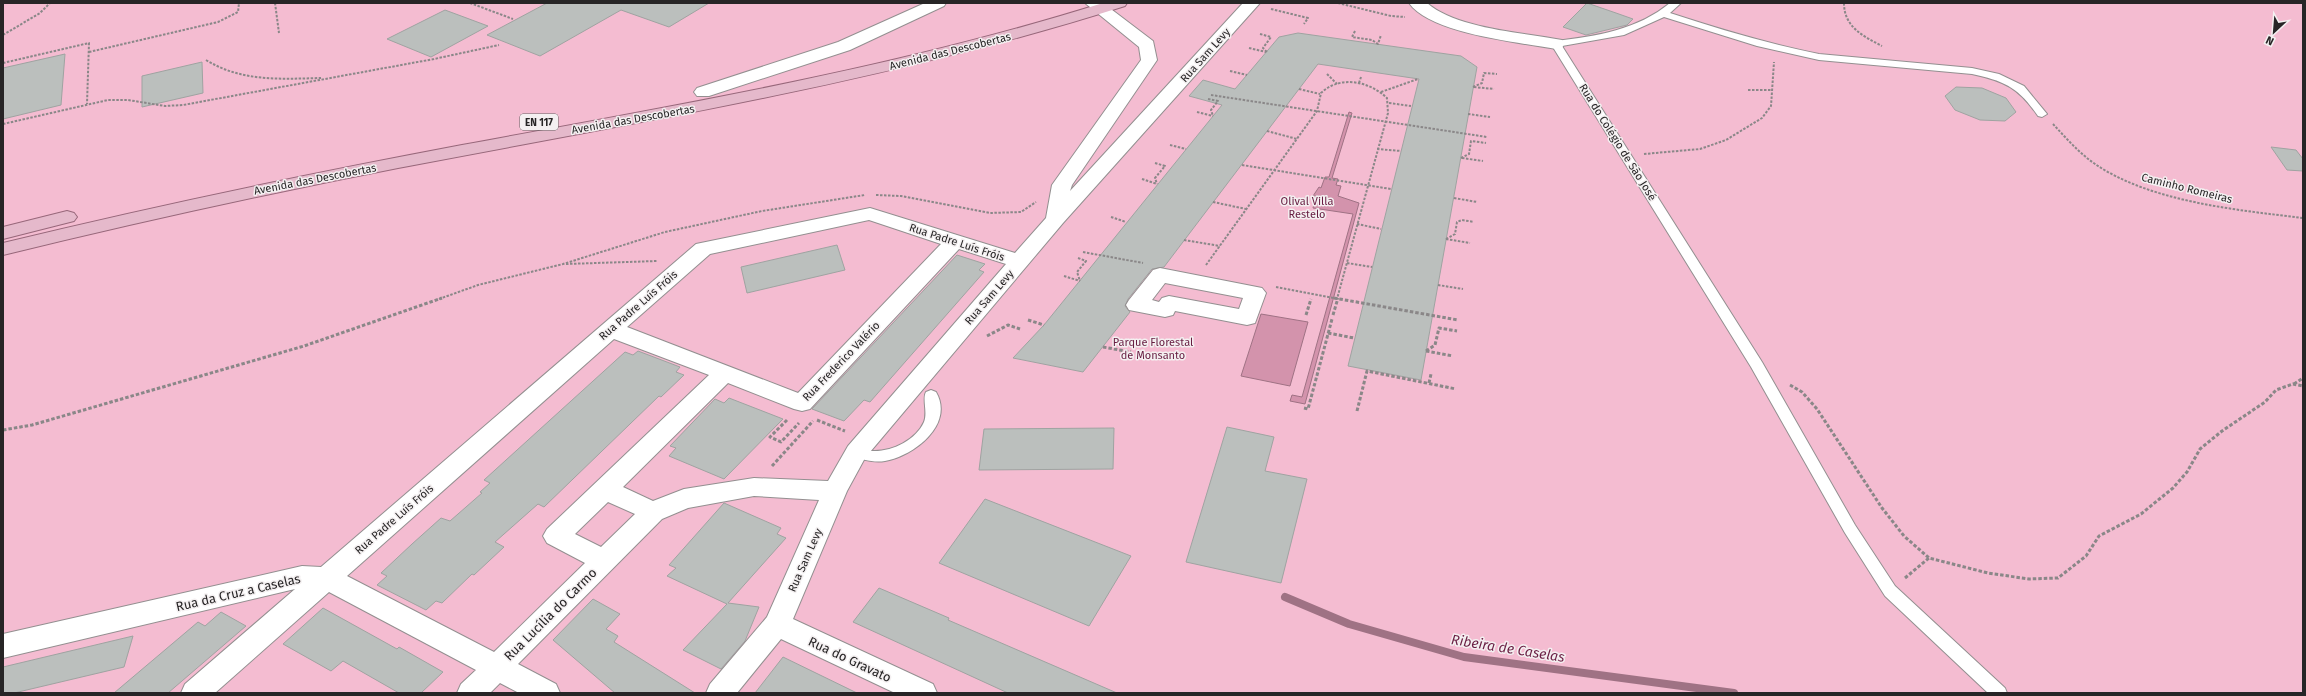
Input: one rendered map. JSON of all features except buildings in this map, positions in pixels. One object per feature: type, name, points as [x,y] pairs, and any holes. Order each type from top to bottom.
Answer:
[{"type":"main road","name":"Avenida das Descobertas","points":[[3,232],[242,178],[703,92],[912,48],[1073,3]]},
{"type":"main road","name":"Avenida das Descobertas","points":[[3,249],[250,191],[766,94],[852,76],[1027,31],[1097,6],[1119,3]]},
{"type":"street","points":[[703,92],[844,46],[876,33],[938,3]]},
{"type":"street","name":"Rua Sam Levy","points":[[720,693],[777,624],[835,491],[861,446],[1056,219],[1252,3]]},
{"type":"street","points":[[1417,3],[1432,16],[1450,24],[1474,30],[1556,44]]},
{"type":"street","points":[[1056,219],[1062,185],[1149,60],[1147,45],[1097,6]]},
{"type":"street","name":"Rua Padre Luís Fróis","points":[[195,693],[703,249],[870,214],[1020,262]]},
{"type":"street","name":"Rua Frederico Valério","points":[[611,329],[802,403],[955,241]]},
{"type":"street","points":[[1160,275],[1195,282],[1256,293],[1247,318],[1169,303],[1165,310],[1137,305],[1160,275]]},
{"type":"street","points":[[653,512],[605,490],[725,373]]},
{"type":"street","name":"Rua Lucília do Carmo","points":[[471,693],[653,512],[684,499],[754,487],[835,491]]},
{"type":"street","name":"Rua Lucília do Carmo","points":[[604,560],[556,536],[605,490]]},
{"type":"street","name":"Rua da Cruz a Caselas","points":[[3,646],[302,577],[327,578],[546,693]]},
{"type":"street","name":"Rua do Gravato","points":[[777,624],[923,693]]},
{"type":"lane","points":[[1556,44],[1598,39],[1647,23],[1664,14],[1676,3]]},
{"type":"lane","points":[[1664,14],[1718,32],[1776,48],[1819,57],[1972,71],[1996,76],[2017,84],[2029,94],[2042,114]]},
{"type":"lane","name":"Rua do Colégio de São José","points":[[1556,44],[1756,365],[1850,530],[1890,591],[1999,693]]},
{"type":"lane","points":[[861,446],[874,456],[893,453],[910,446],[922,436],[930,424],[933,410],[931,395]]},
{"type":"path","points":[[3,35],[40,13],[50,3]]},
{"type":"path","points":[[89,52],[218,22],[238,12],[239,3]]},
{"type":"path","points":[[275,3],[279,33]]},
{"type":"path","points":[[470,3],[513,19]]},
{"type":"path","points":[[1338,3],[1391,16],[1414,18],[1432,16]]},
{"type":"path","points":[[1844,3],[1843,12],[1850,25],[1885,48]]},
{"type":"path","points":[[1280,12],[1308,18],[1304,24]]},
{"type":"path","points":[[1355,31],[1352,37],[1372,40],[1378,44],[1381,35]]},
{"type":"path","points":[[1249,48],[1267,52],[1263,48],[1272,37],[1260,34]]},
{"type":"path","points":[[3,63],[89,44],[87,104]]},
{"type":"path","points":[[3,124],[87,104],[118,99],[165,106],[183,105],[434,59],[499,45]]},
{"type":"path","points":[[1626,155],[1668,153],[1700,148],[1726,140],[1762,118],[1771,106],[1776,48]]},
{"type":"path","points":[[206,60],[216,67],[244,76],[288,79],[329,78]]},
{"type":"path","points":[[1230,71],[1247,76]]},
{"type":"path","points":[[1494,89],[1473,87],[1482,83],[1484,73],[1497,74]]},
{"type":"path","points":[[1328,74],[1337,84]]},
{"type":"path","points":[[1359,83],[1361,77]]},
{"type":"path","points":[[1381,92],[1418,79]]},
{"type":"path","points":[[1195,282],[1317,111],[1320,94],[1330,86],[1337,84],[1359,83],[1381,92],[1389,103],[1386,122],[1377,149],[1333,315]]},
{"type":"path","points":[[1299,89],[1320,94]]},
{"type":"path","points":[[1748,90],[1772,90]]},
{"type":"path","points":[[1211,95],[1487,137]]},
{"type":"path","points":[[1197,112],[1213,116],[1211,110],[1218,101],[1208,99]]},
{"type":"path","points":[[1389,103],[1411,106]]},
{"type":"path","points":[[1468,114],[1490,117]]},
{"type":"path","name":"Caminho Romeiras","points":[[2042,114],[2094,163],[2116,176],[2147,188],[2216,204],[2303,218]]},
{"type":"path","points":[[1267,131],[1297,139]]},
{"type":"path","points":[[1483,161],[1461,158],[1469,154],[1471,141],[1486,143]]},
{"type":"path","points":[[1170,145],[1186,149]]},
{"type":"path","points":[[1377,149],[1401,151]]},
{"type":"path","points":[[1142,180],[1157,184],[1155,178],[1165,166],[1155,163]]},
{"type":"path","points":[[1242,165],[1275,169],[1391,189]]},
{"type":"path","points":[[3,430],[32,425],[304,346],[478,285],[563,264],[665,232],[762,211],[858,194],[901,196],[990,213],[1021,212],[1062,185]]},
{"type":"path","points":[[1454,198],[1477,202]]},
{"type":"path","points":[[1213,202],[1246,209]]},
{"type":"path","points":[[1112,217],[1126,222]]},
{"type":"path","points":[[1470,243],[1446,239],[1455,234],[1457,222],[1462,220],[1474,222]]},
{"type":"path","points":[[1357,224],[1381,229]]},
{"type":"path","points":[[1184,240],[1220,246]]},
{"type":"path","points":[[1064,276],[1080,281],[1077,272],[1086,261],[1078,258]]},
{"type":"path","points":[[563,264],[690,260]]},
{"type":"path","points":[[1347,263],[1372,267]]},
{"type":"path","points":[[1438,285],[1463,289]]},
{"type":"path","points":[[1306,316],[1311,299]]},
{"type":"path","points":[[1304,408],[1308,409],[1332,319]]},
{"type":"path","points":[[1028,320],[1044,325]]},
{"type":"path","points":[[984,340],[988,334],[1008,325],[1020,329]]},
{"type":"path","points":[[1453,356],[1426,351],[1435,345],[1439,328],[1457,331]]},
{"type":"path","points":[[1328,333],[1354,338]]},
{"type":"path","points":[[1103,347],[1131,352]]},
{"type":"path","points":[[1756,365],[1802,392],[1817,409],[1882,508],[1904,536],[1929,558],[1988,573],[2029,579],[2058,578],[2086,556],[2099,536],[2141,514],[2172,488],[2187,472],[2200,449],[2217,435],[2265,402],[2276,390],[2293,384],[2303,378]]},
{"type":"path","points":[[1357,412],[1367,371],[1456,389]]},
{"type":"path","points":[[1429,383],[1431,374]]},
{"type":"path","points":[[2293,384],[2303,386]]},
{"type":"path","points":[[810,418],[861,446]]},
{"type":"path","points":[[754,487],[815,420]]},
{"type":"path","points":[[779,428],[770,438],[781,442],[801,421]]},
{"type":"path","points":[[1890,591],[1929,558]]},
{"type":"green space","name":"Parque Florestal de Monsanto","points":[[3,3],[2303,3],[2303,693],[3,693]]},
{"type":"shaded area","points":[[1349,112],[1352,113],[1332,178],[1338,179],[1336,185],[1341,186],[1338,196],[1359,203],[1305,404],[1290,401],[1292,395],[1302,397],[1353,214],[1313,208],[1316,196],[1313,196],[1319,187],[1321,188],[1325,177],[1329,177]]},
{"type":"shaded area","points":[[1261,314],[1308,322],[1290,386],[1241,376]]},
{"type":"waterway","name":"Ribeira de Caselas","points":[[1285,597],[1349,624],[1464,657],[1734,693]]},
{"type":"park label","name":"Olival Villa Restelo","points":[[1307,207]]}]
